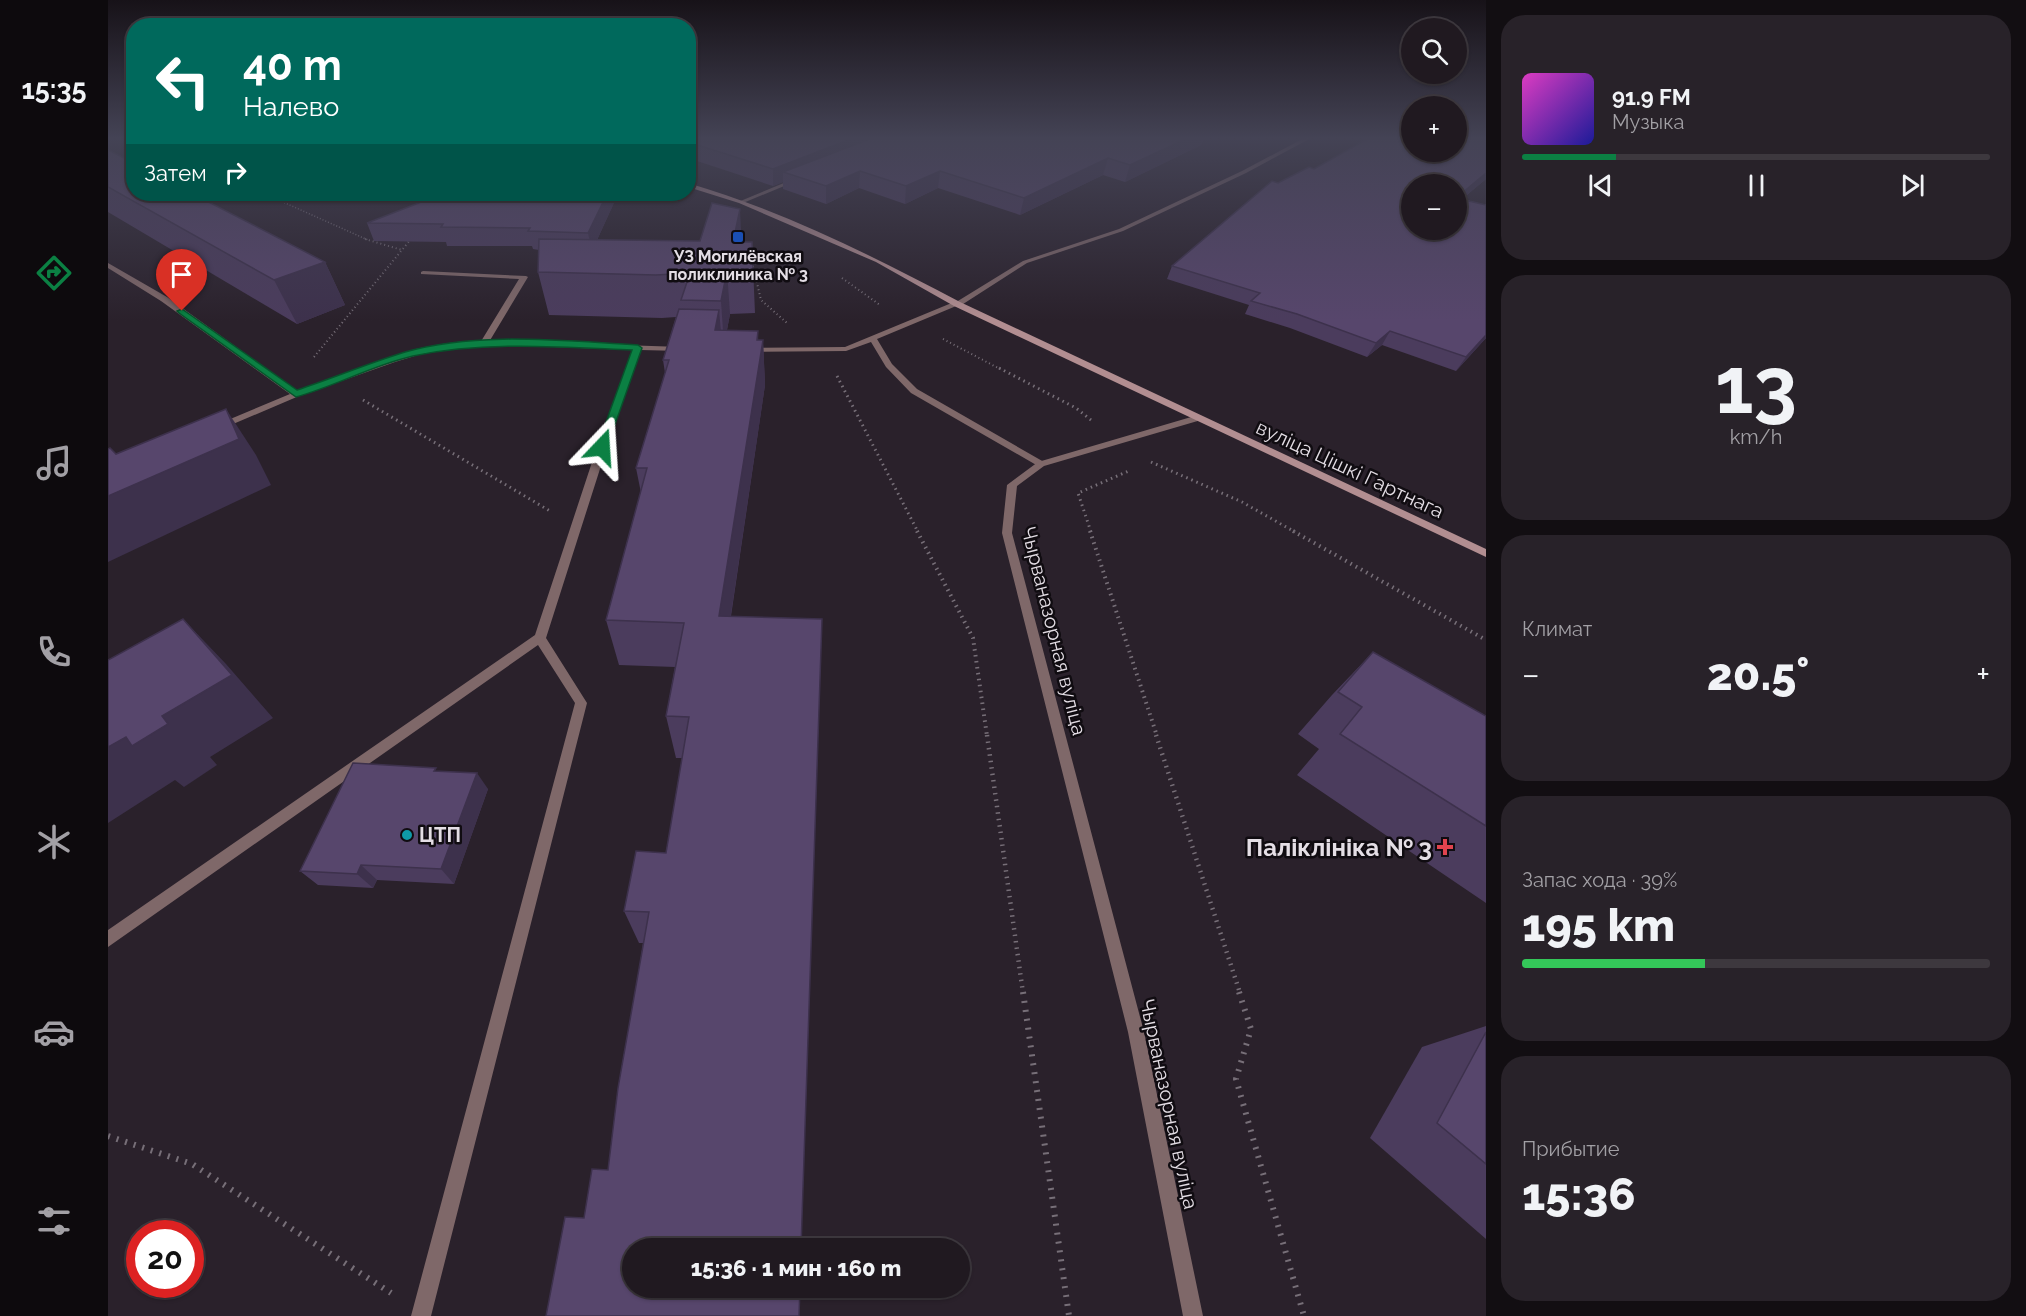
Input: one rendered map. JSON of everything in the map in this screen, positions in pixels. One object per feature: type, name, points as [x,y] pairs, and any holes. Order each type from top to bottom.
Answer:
[{"type":"street","points":[[730,198],[878,261],[957,304],[1198,418]]},
{"type":"street","points":[[741,202],[750,198]]},
{"type":"street","points":[[740,350],[846,349],[957,304],[1025,262],[1121,230],[1188,198]]},
{"type":"street","points":[[108,265],[164,298],[292,391]]},
{"type":"street","points":[[423,273],[524,277],[484,343]]},
{"type":"street","points":[[872,338],[889,365],[914,391],[1041,464]]},
{"type":"street","points":[[213,430],[292,391],[331,381],[408,354],[484,343],[694,349]]},
{"type":"street","points":[[108,939],[540,638],[638,348]]},
{"type":"street","name":"Чырваназорная вуліца","points":[[1193,1316],[1136,1032],[1006,533],[1012,486],[1041,464],[1198,418]]},
{"type":"street","name":"вуліца Цішкі Гартнага","points":[[1198,418],[1486,553]]},
{"type":"street","points":[[421,1315],[581,703],[540,638]]},
{"type":"path","points":[[281,201],[372,242],[402,250]]},
{"type":"path","points":[[665,201],[670,203]]},
{"type":"path","points":[[292,391],[416,234]]},
{"type":"path","points":[[750,254],[761,300],[818,350],[831,365],[973,638],[1069,1316]]},
{"type":"path","points":[[835,272],[886,310],[901,325],[950,342],[1076,408],[1117,441],[1150,462],[1242,502],[1486,640]]},
{"type":"path","points":[[331,381],[576,527]]},
{"type":"path","points":[[1139,466],[1078,493],[1251,1029],[1236,1079],[1304,1316]]},
{"type":"path","points":[[108,1136],[192,1164],[421,1315]]},
{"type":"building","points":[[1252,198],[1401,198],[1401,240],[1467,240],[1467,201],[1486,205],[1486,335],[1466,357],[1390,331],[1376,343],[1297,314],[1251,301],[1260,293],[1172,266]]},
{"type":"building","points":[[133,201],[207,201],[325,262],[274,280]]},
{"type":"building","points":[[424,201],[604,201],[588,233],[528,231],[530,228],[441,227],[443,224],[367,223]]},
{"type":"building","points":[[712,203],[740,209],[733,242],[752,242],[753,270],[727,271],[721,301],[681,300],[690,273],[656,275],[538,272],[539,239],[700,241]]},
{"type":"building","points":[[679,309],[719,310],[715,330],[758,331],[757,340],[763,340],[719,616],[822,619],[801,1238],[622,1238],[622,1298],[800,1298],[799,1316],[546,1316],[565,1217],[584,1218],[592,1169],[608,1170],[618,1088],[649,912],[624,911],[636,851],[666,853],[689,717],[666,716],[684,623],[606,620],[647,468],[636,468],[669,360],[663,360]]},
{"type":"building","points":[[226,409],[239,439],[108,496],[108,449],[110,448],[116,454]]},
{"type":"building","points":[[183,619],[232,675],[162,716],[168,724],[132,746],[126,737],[108,747],[108,660]]},
{"type":"building","points":[[1373,652],[1486,716],[1486,826],[1340,734],[1362,707],[1338,692]]},
{"type":"building","name":"ЦТП","points":[[353,763],[477,773],[441,869],[361,865],[357,874],[300,871]]},
{"type":"building","points":[[1486,1032],[1486,1164],[1437,1123]]},
{"type":"place","name":"УЗ Могилёвская поликлиника № 3","points":[[738,237]]},
{"type":"place","name":"ЦТП","points":[[407,835]]},
{"type":"place","name":"Паліклініка № 3","points":[[1445,847]]},
{"type":"route","points":[[182,311],[296,394],[408,354],[459,345],[539,343],[638,348],[602,447]]}]
